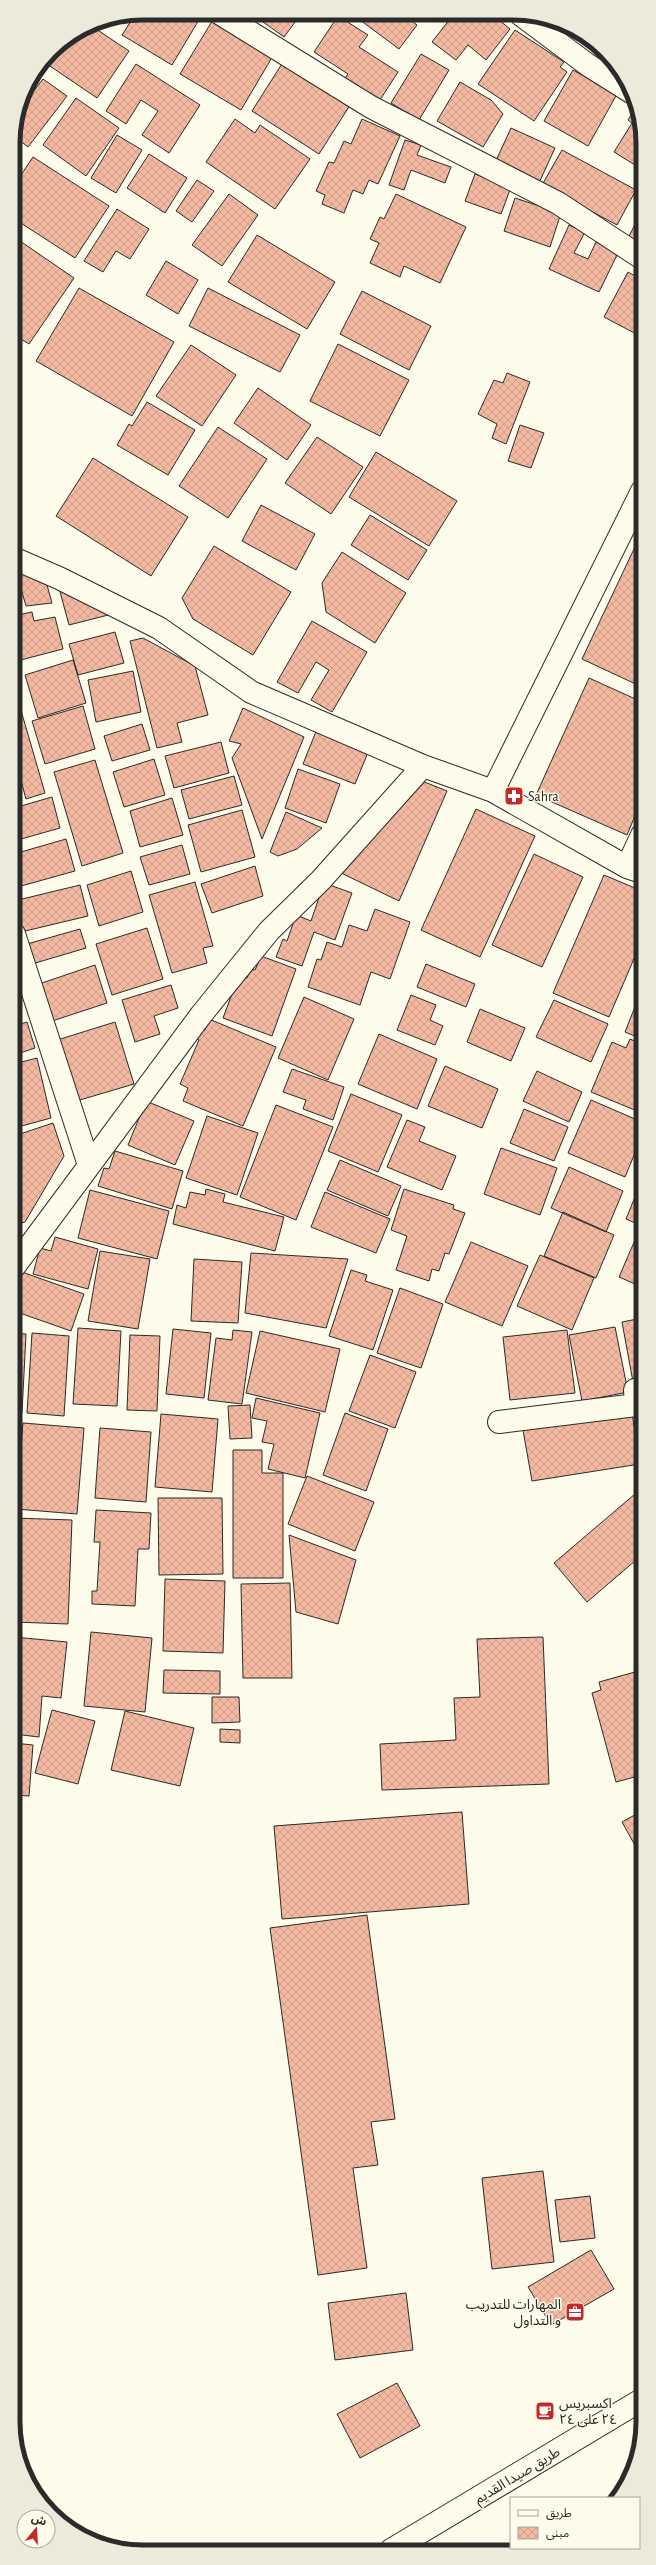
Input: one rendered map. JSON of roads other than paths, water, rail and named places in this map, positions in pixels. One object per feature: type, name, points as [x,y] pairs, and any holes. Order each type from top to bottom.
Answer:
[{"type":"main road","points":[[229,20],[371,107],[558,203],[636,254]]},
{"type":"main road","points":[[529,21],[588,65],[621,85]]},
{"type":"main road","points":[[493,790],[636,503]]},
{"type":"main road","points":[[20,561],[59,578],[159,628],[251,692],[423,766],[493,790],[634,870]]},
{"type":"main road","points":[[20,1259],[201,1015],[269,931],[321,880],[423,766]]},
{"type":"main road","points":[[20,952],[89,1165]]},
{"type":"main road","points":[[499,1422],[636,1405],[636,1390]]},
{"type":"main road","name":"طريق صيدا القديم","points":[[399,2545],[636,2403]]},
{"type":"place","name":"Sahra","points":[[514,796]]},
{"type":"place","name":"المهارات للتدريب و التداول","points":[[575,2312]]},
{"type":"place","name":"اكسبريس ٢٤ على ٢٤","points":[[545,2411]]}]
